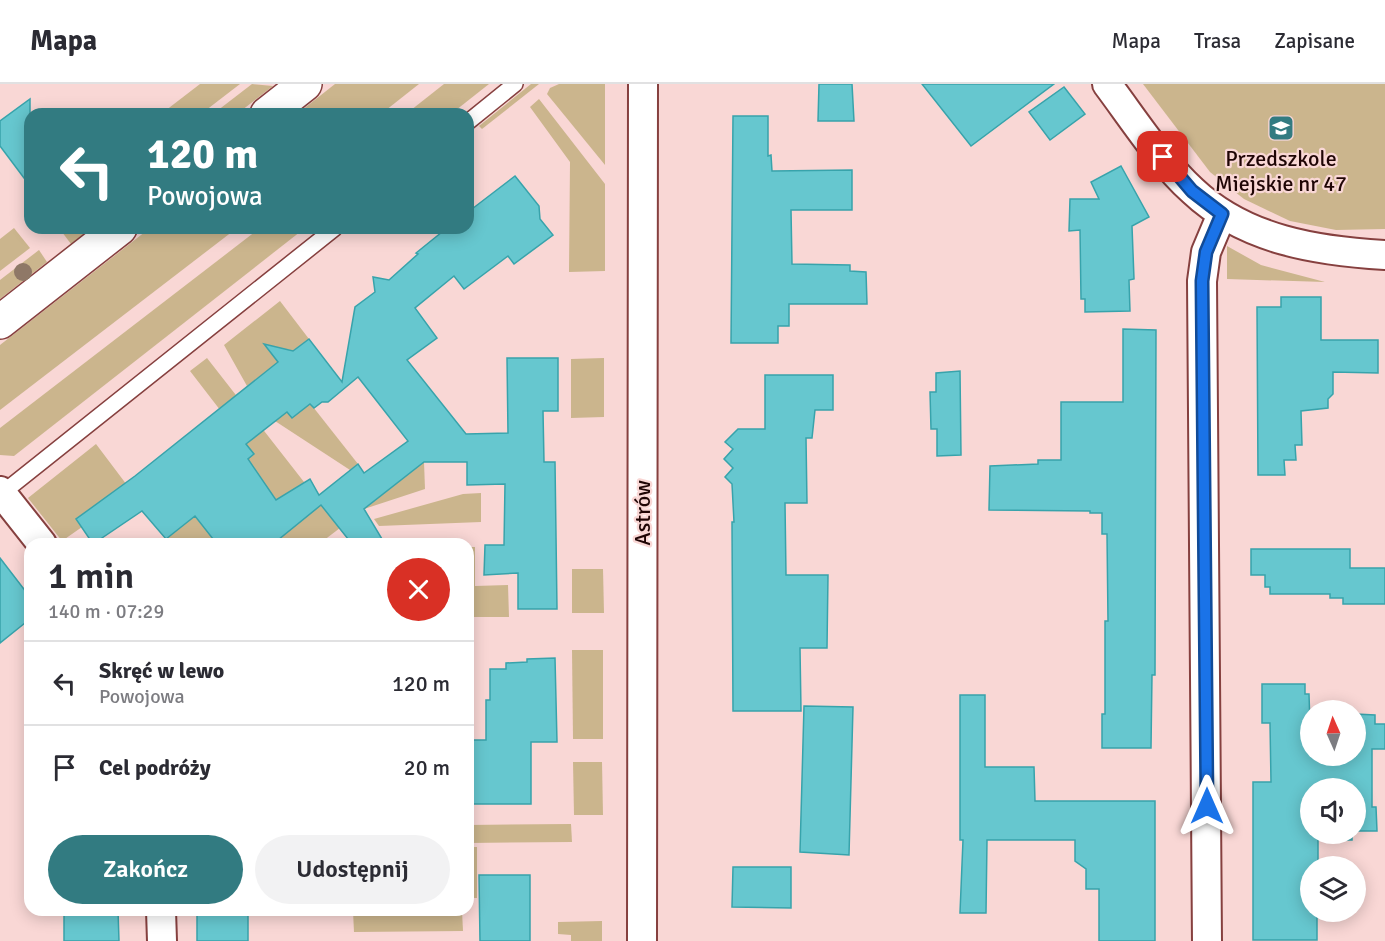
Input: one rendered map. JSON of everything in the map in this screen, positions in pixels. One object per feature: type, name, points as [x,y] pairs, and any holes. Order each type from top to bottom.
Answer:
[{"type":"street","points":[[275,108],[305,84]]},
{"type":"street","name":"Astrów","points":[[642,941],[643,84]]},
{"type":"street","points":[[1107,84],[1174,172],[1192,191],[1222,214],[1269,236],[1300,245],[1338,252],[1385,255]]},
{"type":"street","points":[[1207,941],[1202,281],[1206,252],[1222,214]]},
{"type":"street","points":[[0,322],[112,234]]},
{"type":"street","points":[[1,493],[37,538]]},
{"type":"street","points":[[162,916],[162,941]]},
{"type":"lane","points":[[474,117],[515,84]]},
{"type":"lane","points":[[1,493],[327,234]]},
{"type":"shaded area","points":[[200,84],[240,84],[209,108],[169,108]]},
{"type":"shaded area","points":[[252,84],[273,86],[245,108],[221,108]]},
{"type":"shaded area","points":[[335,84],[419,84],[389,108],[305,108]]},
{"type":"shaded area","points":[[444,84],[489,84],[459,108],[414,108]]},
{"type":"shaded area","points":[[531,84],[539,84],[482,129],[479,126]]},
{"type":"shaded area","points":[[559,84],[605,84],[605,165],[547,94],[550,88]]},
{"type":"shaded area","name":"Przedszkole Miejskie nr 47","points":[[1143,84],[1385,84],[1385,229],[1336,230],[1290,221],[1244,199],[1210,172]]},
{"type":"shaded area","points":[[539,99],[605,184],[605,271],[569,272],[570,162],[530,107]]},
{"type":"shaded area","points":[[14,228],[30,248],[0,271],[0,239]]},
{"type":"shaded area","points":[[64,234],[84,234],[71,244]]},
{"type":"shaded area","points":[[142,234],[229,234],[0,410],[0,345]]},
{"type":"shaded area","points":[[252,234],[297,234],[14,456],[0,455],[0,428]]},
{"type":"shaded area","points":[[1227,246],[1261,265],[1325,282],[1227,279]]},
{"type":"shaded area","points":[[39,250],[47,262],[0,299],[0,280]]},
{"type":"shaded area","points":[[280,301],[309,339],[293,351],[287,349],[281,354],[281,360],[247,386],[224,345]]},
{"type":"shaded area","points":[[207,358],[340,528],[327,538],[280,538],[300,522],[287,507],[283,509],[273,495],[256,508],[229,474],[254,454],[190,371]]},
{"type":"shaded area","points":[[604,358],[604,417],[571,418],[571,359]]},
{"type":"shaded area","points":[[306,398],[358,464],[350,470],[275,421]]},
{"type":"shaded area","points":[[96,444],[145,509],[82,527],[66,538],[60,538],[28,498]]},
{"type":"shaded area","points":[[424,462],[425,489],[364,509]]},
{"type":"shaded area","points":[[481,493],[481,522],[379,526],[374,519],[463,494]]},
{"type":"shaded area","points":[[195,516],[212,538],[167,538]]},
{"type":"shaded area","points":[[474,547],[475,586],[508,585],[509,617],[474,617]]},
{"type":"shaded area","points":[[572,569],[603,569],[604,613],[572,613]]},
{"type":"shaded area","points":[[572,650],[603,650],[603,739],[573,739]]},
{"type":"shaded area","points":[[573,762],[602,762],[603,815],[574,815]]},
{"type":"shaded area","points":[[571,824],[572,842],[474,843],[474,825]]},
{"type":"shaded area","points":[[474,847],[477,847],[477,898],[474,898]]},
{"type":"shaded area","points":[[353,916],[462,916],[463,931],[354,932]]},
{"type":"shaded area","points":[[602,921],[602,941],[571,941],[571,935],[558,934],[558,922]]},
{"type":"building","points":[[819,84],[852,84],[854,121],[818,121]]},
{"type":"building","points":[[922,84],[1054,84],[971,146]]},
{"type":"building","points":[[1064,87],[1085,114],[1050,140],[1029,112]]},
{"type":"building","points":[[30,99],[30,108],[24,108],[24,178],[0,146],[0,121]]},
{"type":"building","points":[[733,116],[768,116],[768,156],[771,155],[772,171],[852,170],[852,210],[791,210],[792,264],[850,265],[850,271],[866,272],[867,304],[789,304],[789,326],[778,326],[778,343],[731,343]]},
{"type":"building","points":[[1121,166],[1149,217],[1132,226],[1134,279],[1129,280],[1130,311],[1085,312],[1085,299],[1081,299],[1080,230],[1069,231],[1070,199],[1099,199],[1091,182]]},
{"type":"building","points":[[515,176],[539,206],[540,219],[553,235],[514,264],[508,256],[464,289],[454,276],[415,308],[437,338],[407,360],[466,434],[508,433],[507,358],[558,358],[558,411],[543,411],[544,462],[555,462],[557,609],[518,609],[518,573],[484,575],[485,545],[504,545],[505,484],[467,485],[467,462],[424,462],[364,509],[381,538],[347,538],[321,505],[280,538],[212,538],[195,516],[165,538],[142,511],[102,538],[89,538],[76,519],[135,476],[278,362],[264,344],[293,351],[309,339],[342,382],[355,307],[375,292],[373,277],[389,280],[418,254],[416,253],[440,234],[474,234],[474,207]],"holes":[[[358,377],[408,441],[364,473],[358,464],[319,495],[310,479],[276,500],[248,459],[254,454],[246,444],[287,412],[292,418],[310,404],[314,408],[322,402],[328,402]]]},
{"type":"building","points":[[1281,297],[1321,297],[1321,340],[1378,340],[1378,373],[1333,372],[1333,394],[1328,399],[1328,408],[1301,411],[1302,445],[1295,445],[1296,460],[1284,460],[1285,475],[1258,475],[1257,307],[1281,307]]},
{"type":"building","points":[[1123,329],[1156,330],[1155,675],[1152,675],[1151,748],[1102,748],[1102,714],[1105,714],[1105,621],[1108,621],[1107,534],[1102,534],[1102,513],[989,510],[990,466],[1038,464],[1038,460],[1061,460],[1061,402],[1123,402]]},
{"type":"building","points":[[960,371],[961,455],[937,456],[937,429],[931,429],[930,392],[936,392],[936,373]]},
{"type":"building","points":[[765,375],[833,375],[833,410],[815,410],[812,438],[806,438],[807,503],[785,503],[786,575],[828,575],[827,648],[800,648],[801,711],[733,711],[732,522],[734,522],[732,484],[725,477],[733,468],[724,459],[733,449],[725,442],[738,429],[765,429]]},
{"type":"building","points":[[1251,549],[1350,549],[1350,568],[1385,568],[1385,604],[1343,604],[1343,598],[1330,598],[1330,594],[1270,594],[1270,587],[1265,587],[1265,575],[1251,575]]},
{"type":"building","points":[[0,558],[24,589],[24,624],[0,643]]},
{"type":"building","points":[[555,658],[557,742],[531,742],[531,804],[474,804],[474,740],[486,740],[486,700],[490,700],[490,669],[506,669],[506,663],[527,662],[527,659]]},
{"type":"building","points":[[1262,684],[1305,684],[1305,694],[1309,694],[1309,700],[1300,700],[1300,766],[1366,766],[1366,715],[1375,715],[1375,724],[1385,724],[1385,749],[1372,749],[1372,807],[1376,807],[1377,831],[1366,831],[1366,778],[1300,778],[1300,844],[1318,844],[1318,856],[1300,856],[1300,922],[1317,922],[1317,940],[1253,940],[1253,782],[1271,782],[1270,723],[1262,723]]},
{"type":"building","points":[[960,695],[985,695],[985,767],[1034,767],[1035,801],[1155,801],[1155,941],[1099,941],[1099,889],[1086,889],[1086,869],[1075,861],[1075,840],[987,840],[986,913],[960,913],[963,840],[960,840]]},
{"type":"building","points":[[804,706],[853,707],[849,855],[800,852]]},
{"type":"building","points":[[733,867],[791,867],[791,908],[732,907]]},
{"type":"building","points":[[479,875],[530,875],[530,941],[480,941]]},
{"type":"building","points":[[64,916],[118,916],[119,941],[64,941]]},
{"type":"building","points":[[197,916],[248,916],[248,941],[197,941]]},
{"type":"place","name":"Przedszkole Miejskie nr 47","points":[[1281,128]]},
{"type":"route","points":[[1163,157],[1192,191],[1222,214],[1210,238],[1203,265],[1202,281],[1207,806]]}]
